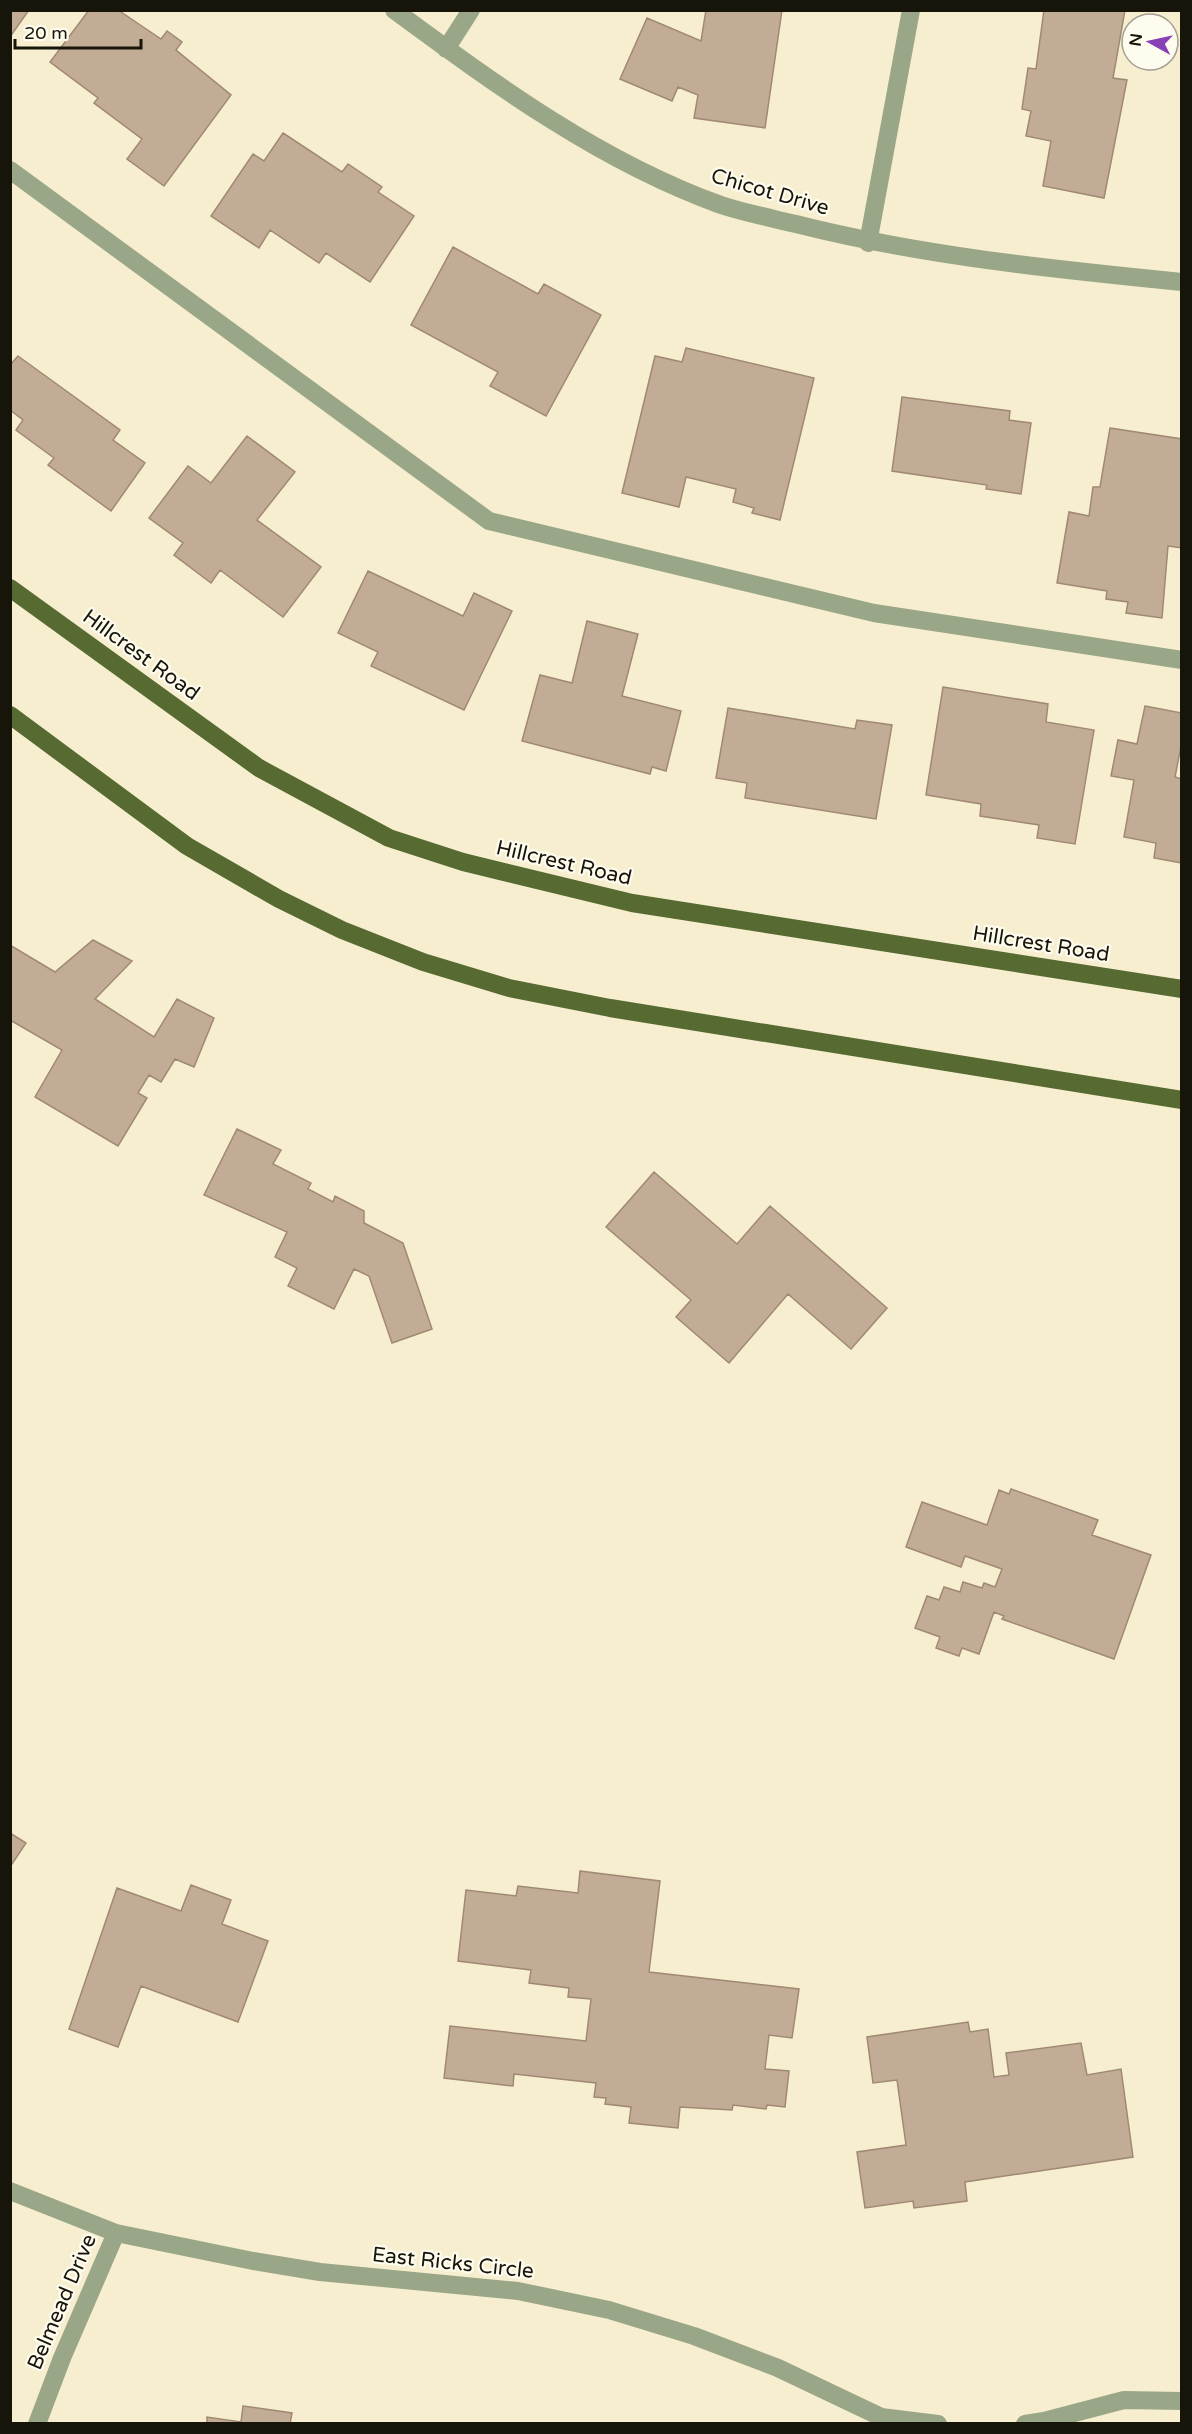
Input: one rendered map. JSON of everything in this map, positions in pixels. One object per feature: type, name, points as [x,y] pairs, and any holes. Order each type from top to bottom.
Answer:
[{"type":"main road","name":"Hillcrest Road","points":[[10,588],[259,768],[389,838],[463,862],[632,903],[1182,989]]},
{"type":"main road","points":[[10,715],[187,846],[279,899],[342,930],[423,962],[509,988],[610,1008],[1182,1100]]},
{"type":"street","name":"Chicot Drive","points":[[394,10],[446,49],[557,124],[630,165],[722,205],[868,243],[1084,272],[1182,282]]},
{"type":"street","points":[[446,49],[471,10]]},
{"type":"street","points":[[868,243],[911,10]]},
{"type":"street","points":[[10,170],[489,521],[874,613],[1182,660]]},
{"type":"street","name":"East Ricks Circle","points":[[10,2191],[116,2232],[320,2272],[518,2291],[609,2310],[694,2336],[778,2368],[885,2420],[938,2424]]},
{"type":"street","name":"Belmead Drive","points":[[37,2424],[62,2358],[116,2232]]},
{"type":"street","points":[[1024,2424],[1124,2400],[1182,2401]]},
{"type":"building","points":[[10,10],[29,10],[10,37]]},
{"type":"building","points":[[89,10],[118,10],[161,39],[167,31],[182,42],[176,50],[231,95],[164,186],[127,159],[142,139],[94,103],[98,98],[50,62]]},
{"type":"building","points":[[706,10],[782,10],[765,128],[694,118],[698,95],[678,87],[672,101],[620,79],[647,18],[701,41]]},
{"type":"building","points":[[1044,10],[1125,10],[1120,12],[1120,38],[1113,78],[1127,80],[1104,198],[1043,186],[1051,141],[1026,136],[1031,111],[1022,109],[1028,68],[1036,69]]},
{"type":"building","points":[[283,133],[342,172],[348,164],[382,187],[378,192],[414,216],[370,282],[326,253],[319,263],[270,230],[259,248],[211,216],[253,154],[264,161]]},
{"type":"building","points":[[453,247],[538,294],[544,284],[601,315],[546,416],[490,386],[498,372],[411,325]]},
{"type":"building","points":[[686,348],[814,378],[780,520],[752,513],[754,508],[733,502],[736,489],[686,477],[679,507],[622,493],[655,356],[682,362]]},
{"type":"building","points":[[18,356],[120,430],[113,440],[145,463],[111,511],[48,465],[54,458],[16,430],[23,420],[10,410],[10,365]]},
{"type":"building","points":[[902,397],[1010,411],[1009,420],[1031,423],[1021,494],[986,489],[987,485],[892,471]]},
{"type":"building","points":[[1110,428],[1182,439],[1182,548],[1168,546],[1162,618],[1126,613],[1128,602],[1106,599],[1107,591],[1057,583],[1069,512],[1089,516],[1093,487],[1100,487]]},
{"type":"building","points":[[247,436],[295,472],[257,520],[321,567],[283,617],[220,570],[211,583],[174,555],[183,543],[149,518],[188,466],[211,483]]},
{"type":"building","points":[[368,571],[463,616],[474,593],[512,611],[464,710],[371,666],[378,652],[338,633]]},
{"type":"building","points":[[587,621],[638,634],[622,696],[681,711],[666,771],[652,767],[650,774],[522,741],[540,675],[572,683]]},
{"type":"building","points":[[943,687],[1048,704],[1046,722],[1094,730],[1075,844],[1037,838],[1039,825],[980,816],[981,804],[926,795]]},
{"type":"building","points":[[1145,706],[1182,713],[1182,741],[1175,777],[1182,779],[1182,863],[1154,858],[1156,843],[1124,837],[1134,780],[1111,776],[1118,740],[1137,744]]},
{"type":"building","points":[[728,708],[855,729],[857,720],[892,725],[876,819],[745,798],[747,783],[716,778]]},
{"type":"building","points":[[93,940],[132,961],[95,999],[154,1037],[177,999],[214,1018],[194,1067],[175,1059],[161,1082],[149,1075],[138,1093],[147,1098],[118,1146],[35,1097],[62,1050],[10,1020],[10,945],[55,972]]},
{"type":"building","points":[[237,1129],[281,1150],[273,1164],[311,1183],[308,1189],[333,1202],[335,1196],[364,1211],[364,1223],[403,1243],[432,1329],[392,1343],[369,1276],[354,1269],[334,1309],[288,1286],[297,1268],[275,1257],[287,1232],[204,1195]]},
{"type":"building","points":[[654,1172],[737,1244],[770,1206],[887,1308],[851,1349],[788,1294],[729,1363],[676,1317],[691,1300],[606,1227]]},
{"type":"building","points":[[1011,1489],[1098,1520],[1092,1535],[1151,1555],[1114,1659],[1002,1619],[1004,1616],[994,1612],[979,1654],[962,1648],[959,1656],[936,1648],[940,1637],[915,1628],[927,1596],[939,1600],[944,1587],[960,1592],[963,1582],[982,1588],[984,1583],[995,1587],[1002,1569],[965,1556],[961,1567],[906,1547],[922,1502],[987,1525],[999,1490],[1009,1494]]},
{"type":"building","points":[[10,1833],[26,1843],[10,1867]]},
{"type":"building","points":[[580,1871],[660,1881],[649,1972],[799,1989],[792,2038],[769,2035],[765,2069],[789,2071],[785,2107],[767,2105],[766,2109],[733,2105],[732,2110],[680,2107],[678,2128],[629,2123],[631,2107],[605,2104],[606,2098],[594,2097],[596,2083],[514,2074],[513,2086],[444,2078],[450,2026],[586,2041],[591,1999],[568,1997],[569,1988],[529,1983],[531,1970],[458,1961],[466,1890],[516,1896],[518,1886],[578,1893]]},
{"type":"building","points":[[191,1885],[231,1900],[222,1924],[268,1941],[238,2022],[141,1986],[118,2047],[69,2029],[117,1888],[181,1911]]},
{"type":"building","points":[[968,2022],[970,2032],[988,2029],[994,2077],[1009,2075],[1006,2053],[1081,2043],[1087,2075],[1121,2069],[1133,2157],[965,2182],[967,2201],[914,2208],[913,2201],[865,2208],[857,2152],[906,2145],[897,2080],[873,2083],[867,2037]]},
{"type":"building","points":[[243,2406],[292,2413],[290,2424],[207,2424],[207,2417],[241,2422]]}]
